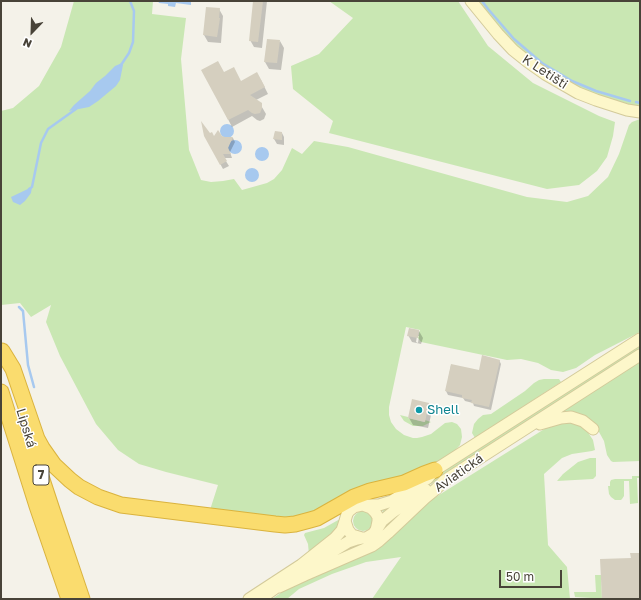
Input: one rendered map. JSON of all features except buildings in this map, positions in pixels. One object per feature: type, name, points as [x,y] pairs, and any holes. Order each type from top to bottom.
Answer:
[{"type":"highway","points":[[1,349],[13,369],[34,430],[42,448],[54,465],[79,487],[98,497],[121,505],[285,525],[310,520],[324,514],[347,500],[370,491],[404,483],[424,474],[440,476]]},
{"type":"highway","name":"Lipská","points":[[1,349],[82,599]]},
{"type":"highway","name":"Lipská","points":[[1,392],[69,599]]},
{"type":"highway","points":[[227,518],[254,526],[276,530],[298,530],[324,524],[358,506]]},
{"type":"main road","name":"K Letišti","points":[[471,1],[513,50],[545,74],[596,100],[627,110],[640,112]]},
{"type":"main road","name":"Aviatická","points":[[279,587],[375,543],[436,489],[440,476],[640,339]]},
{"type":"main road","name":"Aviatická","points":[[358,506],[379,505],[392,501],[428,478],[440,476],[526,428],[640,355]]},
{"type":"main road","points":[[526,428],[556,419],[570,417],[582,421],[592,429]]},
{"type":"main road","points":[[260,599],[279,587],[290,577],[348,542],[356,538],[370,536],[382,521],[433,486],[440,476]]},
{"type":"main road","points":[[249,599],[297,567],[335,538],[342,530],[347,514],[358,506],[372,508],[375,512],[378,517],[376,530]]},
{"type":"main road","points":[[345,521],[348,530],[352,535],[362,538]]},
{"type":"green space","points":[[74,1],[153,1],[152,14],[186,18],[181,59],[189,150],[201,180],[211,182],[234,179],[242,190],[267,183],[274,179],[282,170],[292,148],[302,154],[314,141],[348,147],[527,197],[567,202],[588,196],[608,177],[619,154],[629,125],[640,119],[640,332],[595,355],[576,368],[563,372],[551,370],[538,363],[521,359],[507,360],[421,342],[418,338],[420,330],[406,327],[389,407],[391,422],[396,429],[404,435],[413,438],[431,434],[445,423],[452,422],[457,424],[461,429],[462,437],[460,445],[453,453],[437,463],[303,518],[232,515],[232,511],[227,510],[226,514],[209,513],[218,485],[139,464],[118,450],[96,424],[60,356],[46,322],[51,305],[31,317],[20,303],[1,305],[1,111],[13,108],[39,86],[61,47]]},
{"type":"green space","points":[[329,1],[458,1],[488,46],[533,83],[599,116],[615,122],[607,157],[597,171],[579,185],[547,189],[329,133],[333,121],[293,89],[291,66],[319,54],[353,18]]},
{"type":"green space","points":[[477,1],[640,1],[640,107],[598,96],[580,89],[547,71],[516,47]]},
{"type":"green space","points":[[640,344],[640,350],[409,498],[383,513],[382,509],[390,506]]},
{"type":"green space","points":[[640,361],[640,461],[613,462],[607,455],[604,441],[596,427],[559,413]]},
{"type":"green space","points":[[544,379],[559,379],[561,382],[475,438],[472,433],[474,424],[478,419],[483,415],[491,414],[525,391],[534,383]]},
{"type":"green space","points":[[400,415],[424,422],[425,420],[431,422],[423,426],[413,426],[404,421]]},
{"type":"green space","points":[[566,421],[583,427],[587,431],[593,440],[595,450],[572,454],[562,458],[544,474],[548,545],[567,567],[570,599],[372,599],[401,557],[366,562],[332,574],[299,589],[287,599],[272,599],[285,590],[330,568],[423,505],[554,423]]},
{"type":"green space","points":[[590,458],[596,458],[596,476],[593,479],[557,481],[578,462]]},
{"type":"green space","points":[[632,476],[640,476],[640,478],[637,478],[638,503],[630,504],[629,481],[624,481],[624,496],[621,500],[615,500],[611,497],[608,486],[610,486],[611,480],[632,479]]},
{"type":"green space","points":[[363,511],[370,514],[373,521],[370,528],[363,531],[356,528],[353,521],[356,514]]},
{"type":"green space","points":[[340,519],[339,527],[309,555],[308,544],[304,535],[305,533],[324,528]]},
{"type":"green space","points":[[595,575],[601,575],[602,599],[575,597],[574,592],[596,592]]},
{"type":"water","points":[[158,1],[194,1],[191,2],[191,5],[176,3],[175,7],[168,6],[168,4],[159,3]]},
{"type":"water","points":[[122,63],[123,65],[120,80],[116,86],[89,107],[69,111],[90,91],[96,83],[115,66]]},
{"type":"water","points":[[227,124],[232,126],[234,131],[232,136],[227,138],[222,136],[220,131],[222,126]]},
{"type":"water","points":[[235,140],[240,142],[242,147],[240,152],[235,154],[230,152],[228,147],[230,142]]},
{"type":"water","points":[[262,147],[267,149],[269,154],[267,159],[262,161],[257,159],[255,154],[257,149]]},
{"type":"water","points":[[252,168],[257,170],[259,175],[257,180],[252,182],[247,180],[245,175],[247,170]]},
{"type":"water","points":[[32,187],[31,193],[20,205],[13,202],[11,197]]},
{"type":"waterway","points":[[121,65],[129,53],[133,42],[134,11],[130,1]]},
{"type":"waterway","points":[[482,1],[514,39],[542,63],[572,81],[596,91],[630,101]]},
{"type":"waterway","points":[[636,102],[640,103]]},
{"type":"waterway","points":[[29,189],[32,187],[41,143],[48,129],[76,109]]},
{"type":"waterway","points":[[19,307],[23,311],[28,365],[34,387]]},
{"type":"place","name":"Shell","points":[[419,410]]}]
